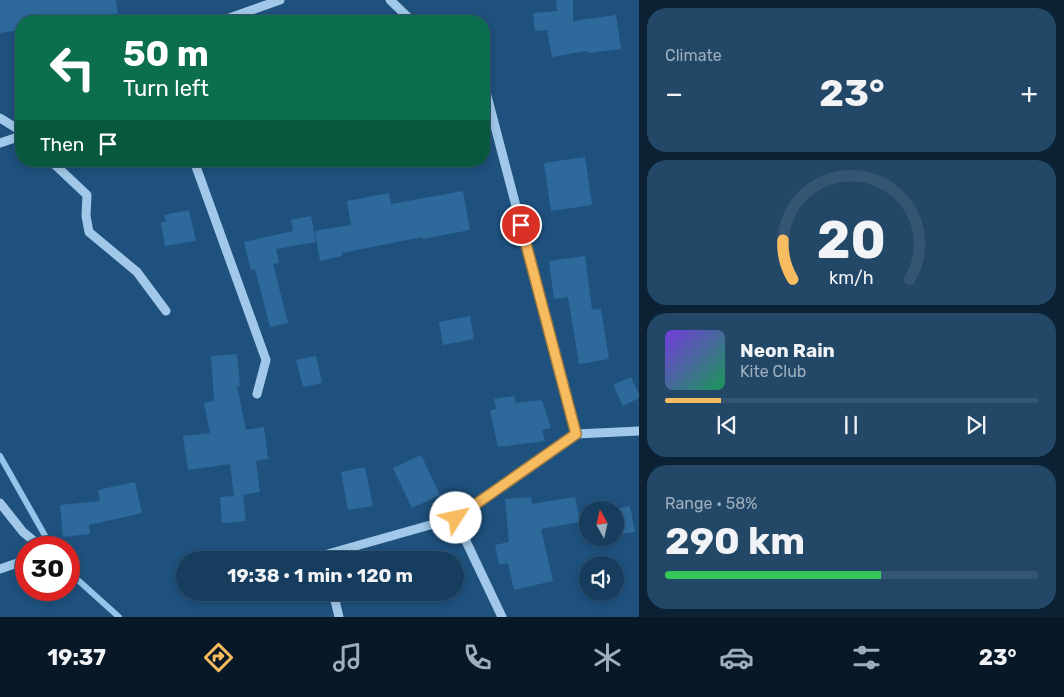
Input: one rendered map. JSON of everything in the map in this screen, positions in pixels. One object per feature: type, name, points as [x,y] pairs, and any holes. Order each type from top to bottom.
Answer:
[{"type":"street","points":[[237,15],[280,0]]},
{"type":"street","points":[[390,0],[406,15]]},
{"type":"street","points":[[490,107],[576,434]]},
{"type":"street","points":[[0,118],[15,127]]},
{"type":"street","points":[[0,142],[15,138]]},
{"type":"street","points":[[57,167],[87,195],[86,216],[89,232],[137,272],[166,311]]},
{"type":"street","points":[[196,167],[266,360],[257,394]]},
{"type":"street","points":[[338,551],[456,518],[576,434],[639,431]]},
{"type":"street","points":[[0,503],[28,536]]},
{"type":"street","points":[[456,518],[502,617]]},
{"type":"street","points":[[0,569],[15,564]]},
{"type":"street","points":[[335,601],[339,617]]},
{"type":"building","points":[[0,0],[116,0],[118,15],[15,15],[15,31],[0,33]]},
{"type":"building","points":[[556,0],[573,0],[573,21],[616,15],[621,49],[588,53],[587,51],[552,57],[547,30],[535,31],[533,13],[557,11]]},
{"type":"building","points":[[585,157],[592,205],[551,211],[544,163]]},
{"type":"building","points":[[463,191],[470,230],[423,239],[422,237],[342,253],[342,256],[320,261],[315,231],[351,225],[347,201],[389,193],[391,204]]},
{"type":"building","points":[[189,210],[196,241],[165,246],[161,223],[166,221],[164,215]]},
{"type":"building","points":[[311,216],[316,242],[276,249],[279,263],[273,264],[288,323],[270,327],[255,269],[251,270],[244,242],[293,231],[291,220]]},
{"type":"building","points":[[585,256],[592,310],[601,309],[609,359],[579,364],[568,297],[554,299],[549,261]]},
{"type":"building","points":[[470,316],[474,339],[443,345],[439,322]]},
{"type":"building","points":[[237,354],[240,386],[237,386],[246,430],[264,427],[268,459],[256,461],[260,492],[243,495],[246,521],[222,523],[220,497],[234,496],[230,464],[188,470],[183,436],[210,433],[204,403],[214,401],[211,356]]},
{"type":"building","points":[[316,356],[322,383],[303,387],[296,360]]},
{"type":"building","points":[[631,377],[639,398],[623,406],[613,385]]},
{"type":"building","points":[[514,396],[516,403],[542,400],[551,428],[542,430],[545,441],[498,447],[490,411],[496,409],[494,399]]},
{"type":"building","points":[[421,455],[440,495],[412,508],[393,468]]},
{"type":"building","points":[[365,467],[373,506],[348,510],[341,472]]},
{"type":"building","points":[[135,482],[142,513],[89,525],[90,534],[63,536],[60,505],[100,501],[98,490]]},
{"type":"building","points":[[531,497],[532,504],[575,497],[579,522],[541,529],[553,581],[514,590],[508,563],[499,565],[495,545],[509,542],[505,499]]},
{"type":"building","points":[[630,506],[635,532],[624,534],[624,507]]},
{"type":"waterway","points":[[0,456],[45,536]]},
{"type":"waterway","points":[[80,582],[119,617]]},
{"type":"route","points":[[456,518],[576,434],[521,225]]}]
